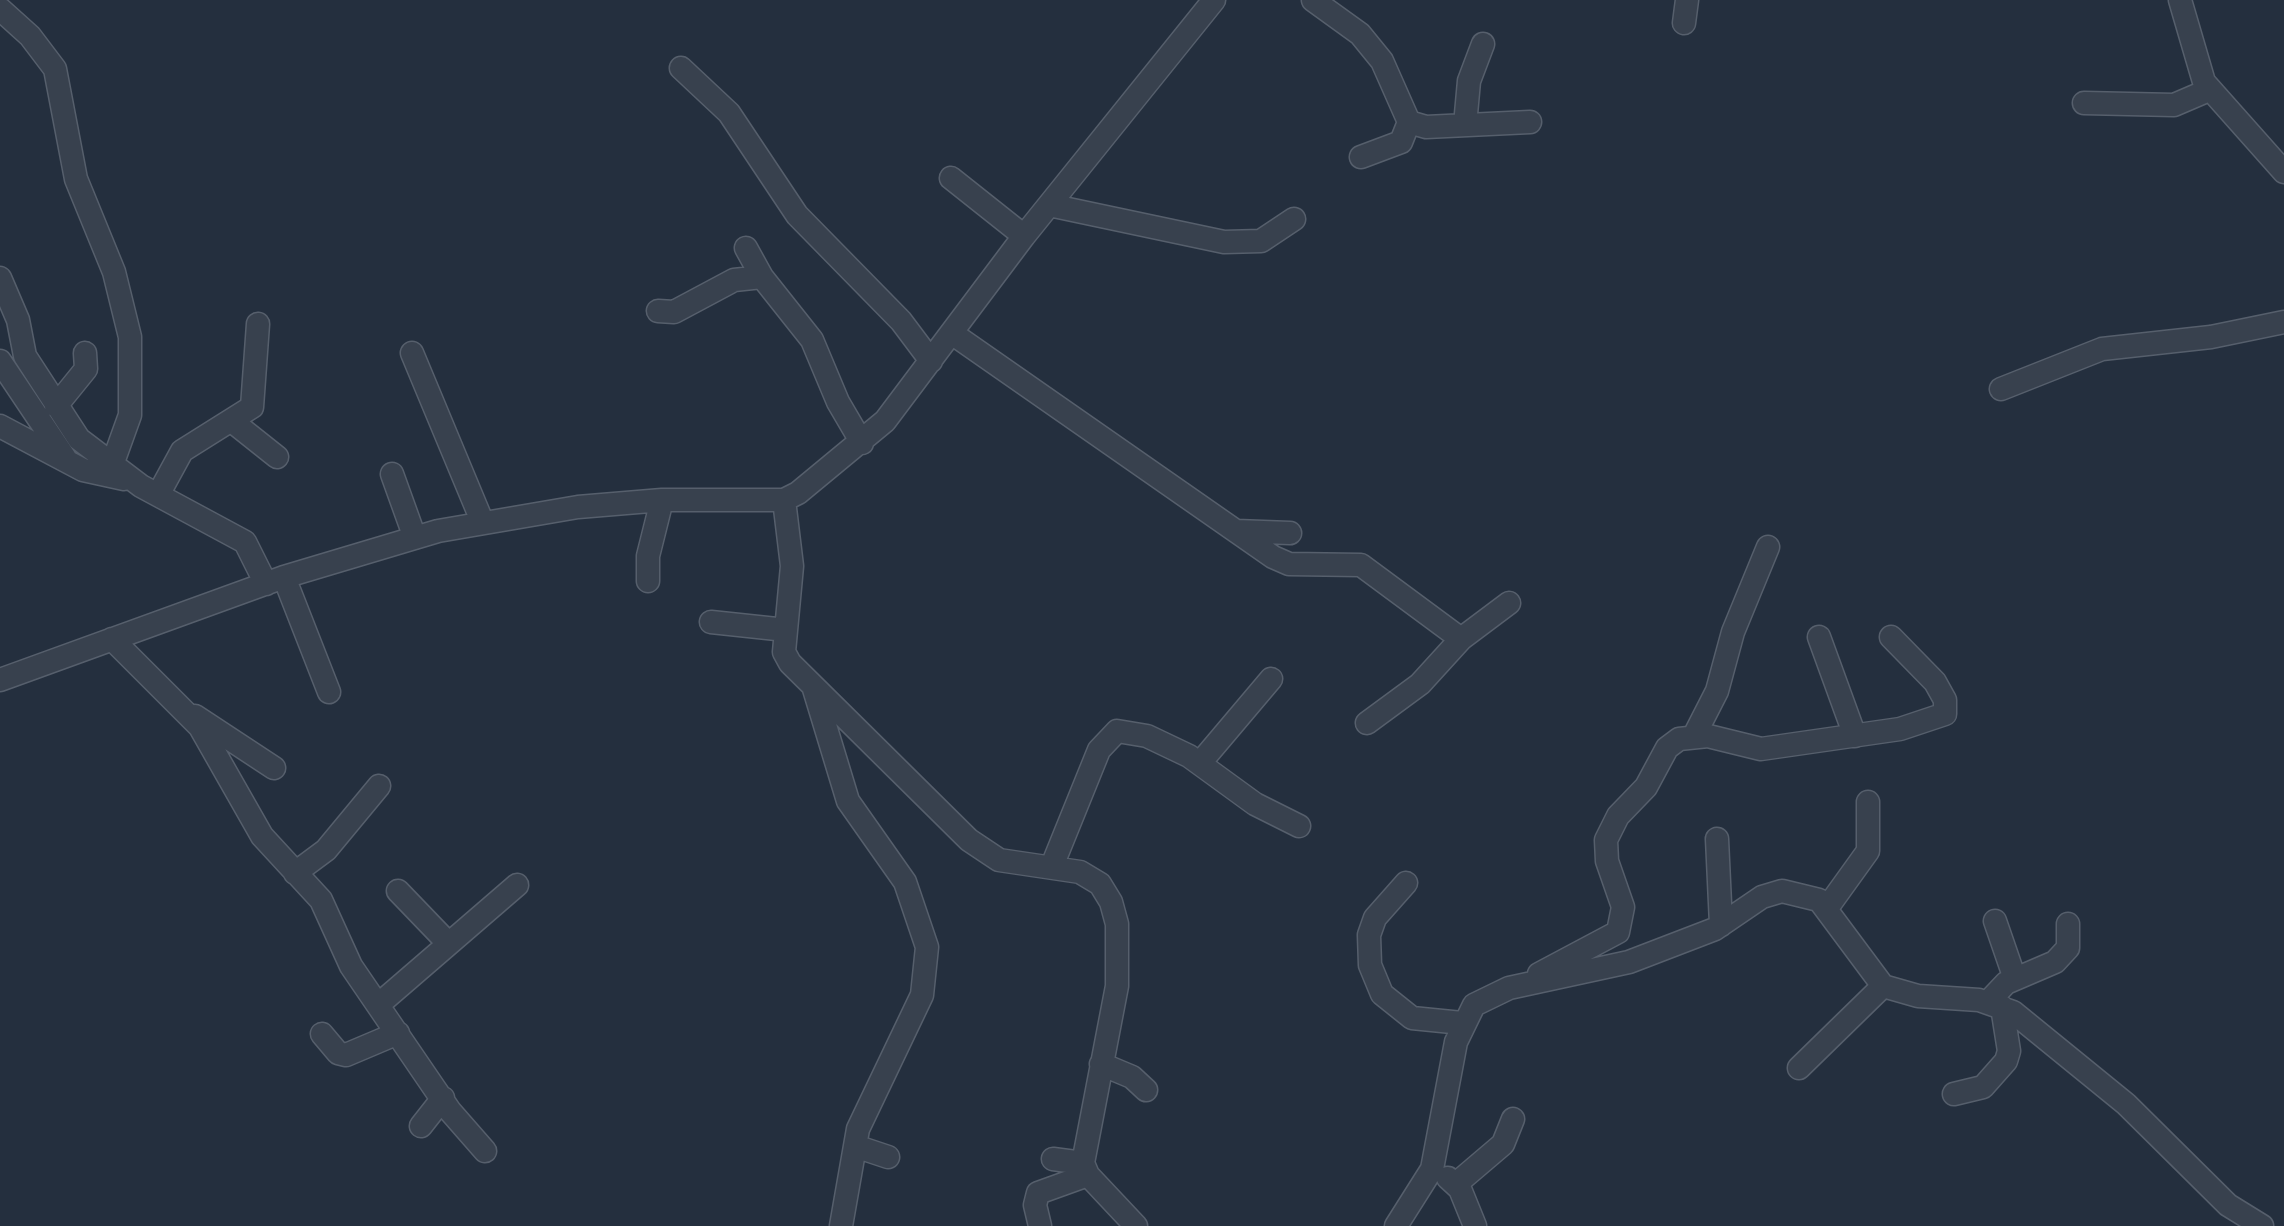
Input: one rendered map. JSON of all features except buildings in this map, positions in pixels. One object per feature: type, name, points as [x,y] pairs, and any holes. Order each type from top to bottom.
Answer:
[{"type":"street","points":[[2180,0],[2194,59],[2209,90],[2284,172]]},
{"type":"street","points":[[0,680],[275,580],[482,521],[662,500],[784,500],[862,443],[932,361],[1204,2]]},
{"type":"street","points":[[1329,3],[1382,61],[1409,122],[1401,142],[1361,157]]},
{"type":"street","points":[[0,9],[30,36],[55,69],[76,179],[114,272],[130,338],[130,415],[112,466]]},
{"type":"street","points":[[1465,125],[1469,81],[1484,44]]},
{"type":"street","points":[[681,68],[729,112],[797,215],[901,320],[932,361]]},
{"type":"street","points":[[2084,103],[2174,105],[2209,90]]},
{"type":"street","points":[[1409,122],[1426,127],[1530,122]]},
{"type":"street","points":[[951,178],[1024,236]]},
{"type":"street","points":[[1050,206],[1243,243],[1261,242],[1294,218]]},
{"type":"street","points":[[746,248],[762,277],[812,340],[838,402],[862,443]]},
{"type":"street","points":[[658,311],[674,312],[734,280],[762,277]]},
{"type":"street","points":[[0,278],[18,320],[25,356],[78,439],[132,480],[245,542],[275,580],[329,692]]},
{"type":"street","points":[[2001,389],[2102,349],[2211,336],[2284,322]]},
{"type":"street","points":[[158,495],[182,451],[252,408],[258,324]]},
{"type":"street","points":[[952,334],[1289,564],[1361,565],[1461,640]]},
{"type":"street","points":[[56,406],[86,370],[85,353]]},
{"type":"street","points":[[412,353],[482,521]]},
{"type":"street","points":[[0,361],[66,461]]},
{"type":"street","points":[[233,422],[277,457]]},
{"type":"street","points":[[0,426],[66,461],[98,474],[132,480]]},
{"type":"street","points":[[392,474],[415,538]]},
{"type":"street","points":[[648,582],[648,556],[662,500]]},
{"type":"street","points":[[784,500],[792,566],[784,652],[813,686],[969,840],[999,860],[1080,872],[1100,884],[1112,902],[1119,968],[1085,1169]]},
{"type":"street","points":[[1236,531],[1290,532]]},
{"type":"street","points":[[1694,736],[1718,691],[1733,632],[1768,546]]},
{"type":"street","points":[[1368,723],[1420,684],[1461,640],[1509,603]]},
{"type":"street","points":[[711,622],[786,630]]},
{"type":"street","points":[[1396,1226],[1432,1169],[1462,1022],[1474,1005],[1618,932],[1622,907],[1606,860],[1606,840],[1618,816],[1652,779],[1667,748],[1679,739],[1694,736],[1761,749],[1921,725],[1946,714],[1945,700],[1935,682],[1890,636]]},
{"type":"street","points":[[1819,637],[1855,736]]},
{"type":"street","points":[[112,639],[188,712],[207,737],[262,836],[328,912],[344,954],[443,1098],[486,1151]]},
{"type":"street","points":[[1200,763],[1271,679]]},
{"type":"street","points":[[813,686],[848,802],[906,882],[927,947],[922,995],[864,1111],[840,1226]]},
{"type":"street","points":[[188,712],[274,768]]},
{"type":"street","points":[[1052,866],[1106,738],[1130,730],[1200,763],[1255,804],[1298,826]]},
{"type":"street","points":[[295,873],[326,850],[380,786]]},
{"type":"street","points":[[1827,908],[1868,851],[1868,802]]},
{"type":"street","points":[[1717,839],[1721,925]]},
{"type":"street","points":[[1406,882],[1374,918],[1369,935],[1370,965],[1382,994],[1412,1018],[1462,1022]]},
{"type":"street","points":[[378,1005],[517,885]]},
{"type":"street","points":[[398,891],[448,943]]},
{"type":"street","points":[[1509,988],[1629,962],[1721,925],[1762,897],[1782,891],[1803,892],[1827,908],[1870,974],[1883,986],[1918,996],[1995,1004],[2113,1092],[2211,1190],[2262,1226]]},
{"type":"street","points":[[1994,922],[2016,979]]},
{"type":"street","points":[[1995,1004],[2016,979],[2054,962],[2068,948],[2068,924]]},
{"type":"street","points":[[1799,1068],[1883,986]]},
{"type":"street","points":[[1954,1094],[1983,1087],[2006,1061],[2008,1036],[1995,1004]]},
{"type":"street","points":[[322,1034],[338,1053],[346,1055],[398,1033]]},
{"type":"street","points":[[1101,1064],[1132,1077],[1146,1090]]},
{"type":"street","points":[[421,1126],[443,1098]]},
{"type":"street","points":[[1456,1184],[1504,1144],[1512,1118]]},
{"type":"street","points":[[855,1146],[888,1157]]},
{"type":"street","points":[[1053,1159],[1085,1169],[1136,1226]]},
{"type":"street","points":[[1040,1226],[1035,1205],[1038,1193],[1085,1169]]},
{"type":"street","points":[[1432,1169],[1456,1184],[1475,1226]]}]
